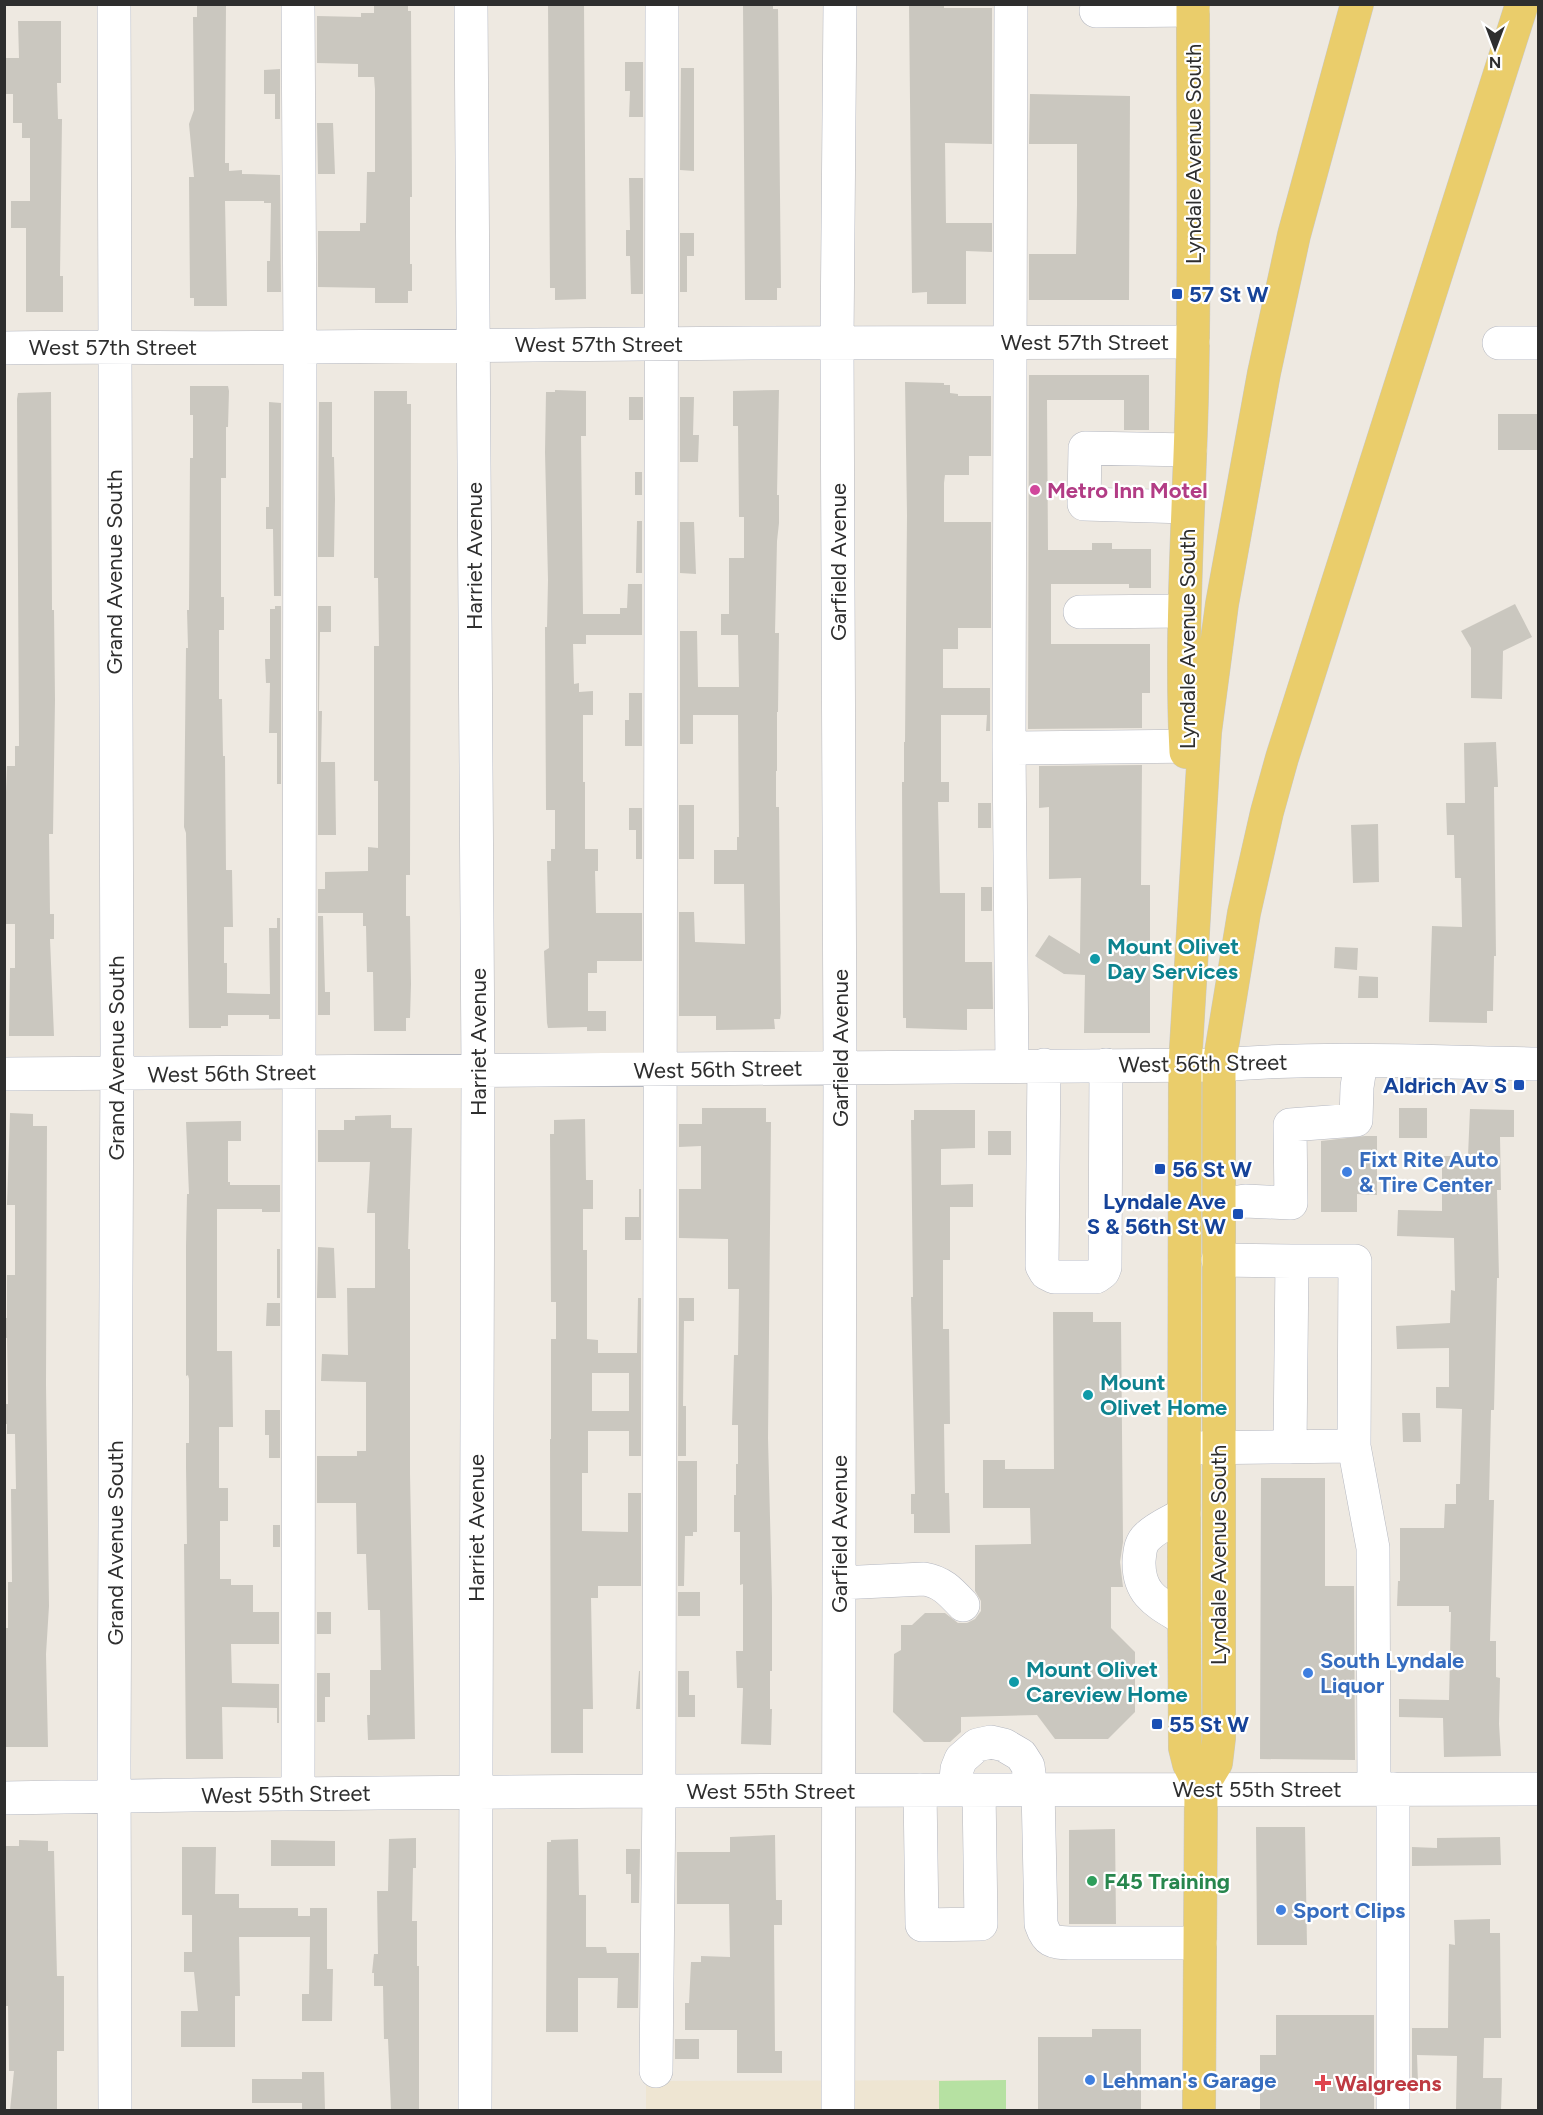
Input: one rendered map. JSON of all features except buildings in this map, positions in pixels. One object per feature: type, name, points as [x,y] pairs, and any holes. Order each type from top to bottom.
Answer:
[{"type":"main road","points":[[1195,746],[1264,373],[1294,235],[1357,4]]},
{"type":"main road","name":"Lyndale Avenue South","points":[[1201,1788],[1213,1770],[1218,1750],[1219,1065],[1234,968],[1246,902],[1282,758],[1522,4]]},
{"type":"main road","name":"Lyndale Avenue South","points":[[1193,7],[1193,342],[1183,683],[1195,746],[1196,878],[1185,1065],[1184,1619],[1185,1748],[1189,1764],[1201,1788],[1199,2110]]},
{"type":"street","name":"Grand Avenue South","points":[[114,4],[117,1074],[115,2110]]},
{"type":"street","points":[[298,4],[300,347],[298,1794]]},
{"type":"street","name":"Harriet Avenue","points":[[471,4],[478,1071],[475,2095]]},
{"type":"street","points":[[656,2071],[659,1792],[662,4]]},
{"type":"street","name":"Garfield Avenue","points":[[838,2101],[840,1067],[837,341],[840,4]]},
{"type":"street","points":[[1011,4],[1009,342],[1012,1066]]},
{"type":"street","points":[[1096,11],[1193,7]]},
{"type":"street","name":"West 57th Street","points":[[4,348],[473,344],[662,345],[837,341],[1193,342]]},
{"type":"street","points":[[1499,343],[1539,343]]},
{"type":"street","points":[[1187,507],[1084,504],[1085,448],[1190,450]]},
{"type":"street","points":[[1080,612],[1185,611]]},
{"type":"street","points":[[1010,748],[1195,746]]},
{"type":"street","points":[[1218,1205],[1245,1201],[1291,1203],[1290,1125],[1356,1120],[1361,1061]]},
{"type":"street","name":"West 56th Street","points":[[4,1074],[1219,1065],[1250,1062],[1361,1061],[1539,1064]]},
{"type":"street","points":[[1044,1065],[1042,1266],[1046,1273],[1054,1277],[1096,1277],[1103,1272],[1106,1065]]},
{"type":"street","points":[[1218,1260],[1355,1261],[1354,1446],[1373,1548],[1393,2110]]},
{"type":"street","points":[[1290,1447],[1292,1261]]},
{"type":"street","points":[[1184,1448],[1354,1446]]},
{"type":"street","points":[[1184,1514],[1149,1534],[1143,1541],[1140,1547],[1138,1576],[1143,1588],[1160,1605],[1184,1619]]},
{"type":"street","points":[[839,1583],[924,1579],[936,1581],[946,1587],[963,1605]]},
{"type":"street","points":[[920,1790],[922,1925],[981,1924],[967,1790],[957,1768],[961,1759],[977,1745],[991,1742],[1004,1745],[1021,1755],[1028,1766],[1034,1789],[1041,1924],[1045,1935],[1054,1942],[1070,1943],[1200,1943]]},
{"type":"street","name":"West 55th Street","points":[[4,1798],[475,1792],[1201,1788],[1539,1789]]},
{"type":"shaded area","points":[[1006,2080],[1006,2110],[646,2110],[646,2081]]},
{"type":"green space","points":[[1006,2080],[1006,2110],[939,2110],[939,2081]]},
{"type":"place","name":"57 St W","points":[[1177,294]]},
{"type":"place","name":"Metro Inn Motel","points":[[1035,490]]},
{"type":"place","name":"Mount Olivet Day Services","points":[[1095,959]]},
{"type":"place","name":"Aldrich Av S","points":[[1519,1085]]},
{"type":"place","name":"56 St W","points":[[1160,1169]]},
{"type":"place","name":"Fixt Rite Auto & Tire Center","points":[[1347,1172]]},
{"type":"place","name":"Lyndale Ave S & 56th St W","points":[[1238,1214]]},
{"type":"place","name":"Mount Olivet Home","points":[[1088,1395]]},
{"type":"place","name":"South Lyndale Liquor","points":[[1308,1673]]},
{"type":"place","name":"Mount Olivet Careview Home","points":[[1014,1682]]},
{"type":"place","name":"55 St W","points":[[1157,1724]]},
{"type":"place","name":"F45 Training","points":[[1092,1881]]},
{"type":"place","name":"Sport Clips","points":[[1281,1910]]},
{"type":"place","name":"Lehman's Garage","points":[[1090,2080]]},
{"type":"place","name":"Walgreens","points":[[1323,2083]]}]
